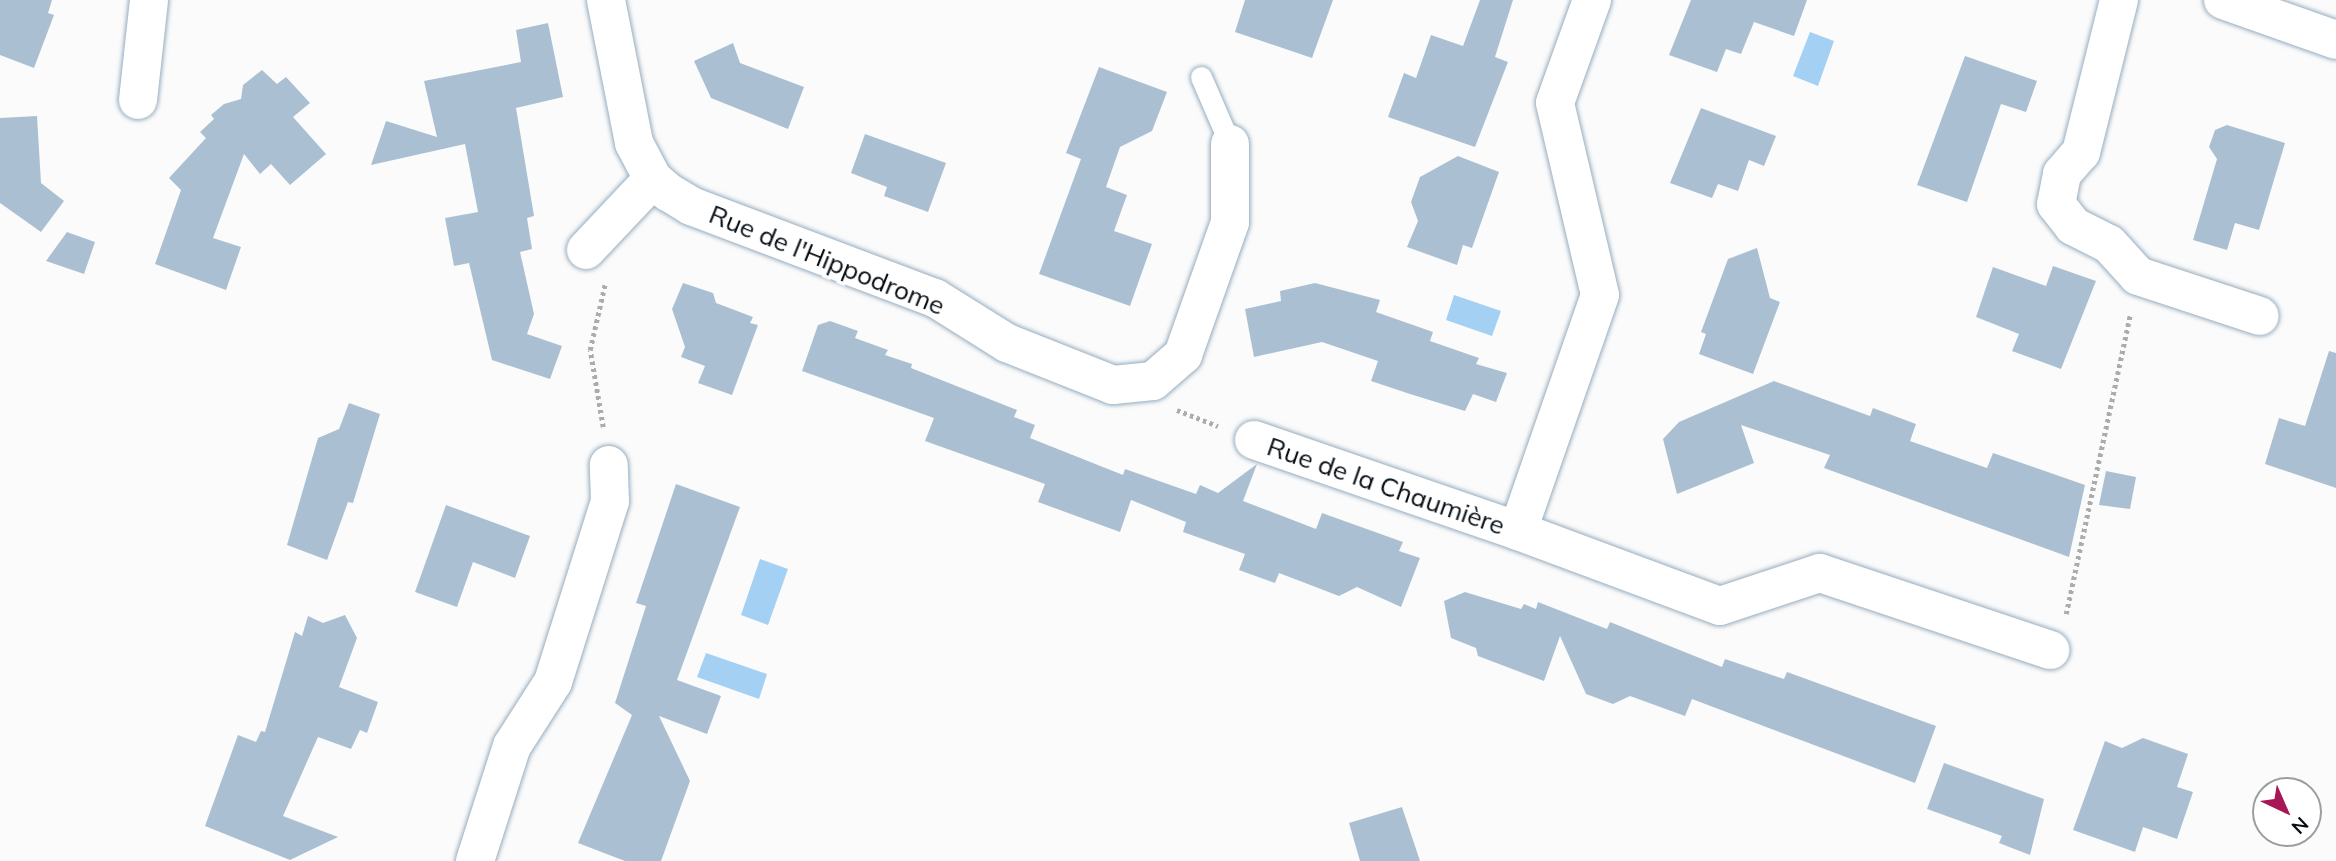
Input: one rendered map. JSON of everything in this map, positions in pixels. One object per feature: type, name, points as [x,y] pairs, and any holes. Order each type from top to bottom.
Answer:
[{"type":"street","points":[[138,100],[149,0]]},
{"type":"street","name":"Rue de l'Hippodrome","points":[[606,0],[634,143],[653,179],[691,206],[935,298],[1007,343],[1113,385],[1153,381],[1183,355],[1230,222],[1230,144]]},
{"type":"street","name":"Rue de la Chaumière","points":[[1518,531],[1600,295],[1555,103],[1592,0]]},
{"type":"street","points":[[2119,0],[2081,152],[2062,174],[2056,204],[2073,226],[2109,244],[2138,276],[2260,316]]},
{"type":"street","points":[[2223,0],[2336,40]]},
{"type":"street","points":[[586,250],[653,179]]},
{"type":"street","name":"Rue de la Chaumière","points":[[1254,440],[1518,531],[1720,606],[1820,573],[2049,650]]},
{"type":"street","points":[[475,861],[512,746],[553,682],[610,501],[609,465]]},
{"type":"lane","points":[[1201,76],[1230,144]]},
{"type":"path","points":[[609,465],[590,350],[616,221]]},
{"type":"path","points":[[2049,650],[2070,607],[2138,276]]},
{"type":"path","points":[[1113,385],[1254,440]]},
{"type":"water","points":[[1810,32],[1834,41],[1818,86],[1793,76]]},
{"type":"water","points":[[1454,295],[1501,311],[1492,336],[1446,320]]},
{"type":"water","points":[[760,559],[788,569],[768,625],[741,615]]},
{"type":"water","points":[[706,653],[767,674],[759,699],[697,677]]},
{"type":"building","points":[[0,0],[52,0],[48,13],[54,15],[34,68],[0,55]]},
{"type":"building","points":[[1245,0],[1333,0],[1312,58],[1235,32]]},
{"type":"building","points":[[1480,0],[1513,0],[1495,57],[1508,62],[1475,147],[1388,117],[1404,73],[1416,78],[1431,35],[1463,46]]},
{"type":"building","points":[[1691,0],[1807,0],[1794,36],[1754,22],[1741,54],[1726,49],[1717,72],[1669,55]]},
{"type":"building","points":[[548,23],[563,97],[516,108],[534,216],[527,218],[532,249],[520,252],[534,314],[527,334],[562,346],[550,379],[492,360],[469,263],[454,266],[445,218],[478,212],[465,144],[371,165],[386,121],[437,137],[424,81],[521,62],[516,30]]},
{"type":"building","points":[[733,43],[740,63],[804,87],[788,129],[711,98],[694,61]]},
{"type":"building","points":[[1965,56],[2037,81],[2026,112],[2001,104],[1967,202],[1917,185]]},
{"type":"building","points":[[1099,67],[1167,92],[1152,131],[1120,147],[1106,187],[1127,195],[1114,231],[1152,244],[1130,306],[1039,274],[1081,159],[1066,153]]},
{"type":"building","points":[[262,70],[277,84],[286,77],[310,103],[293,117],[326,154],[290,185],[271,164],[260,174],[244,154],[213,238],[241,247],[226,290],[155,264],[181,190],[169,178],[206,138],[200,132],[214,119],[211,115],[224,104],[241,99],[243,85]]},
{"type":"building","points":[[1701,108],[1776,136],[1764,166],[1749,160],[1738,191],[1718,184],[1712,198],[1670,183]]},
{"type":"building","points":[[37,116],[41,183],[64,201],[41,232],[0,203],[0,118]]},
{"type":"building","points":[[2227,125],[2285,143],[2259,230],[2235,223],[2227,250],[2193,240],[2217,159],[2209,147],[2215,130]]},
{"type":"building","points":[[865,134],[946,163],[928,212],[884,196],[887,187],[851,173]]},
{"type":"building","points":[[1458,156],[1499,172],[1472,248],[1463,245],[1457,265],[1407,247],[1418,221],[1411,202],[1420,177]]},
{"type":"building","points":[[67,232],[95,242],[84,274],[46,261]]},
{"type":"building","points":[[1757,248],[1770,298],[1780,302],[1753,374],[1699,354],[1706,334],[1701,332],[1728,259]]},
{"type":"building","points":[[2053,266],[2096,281],[2061,369],[2012,351],[2019,334],[1976,317],[1993,267],[2046,286]]},
{"type":"building","points":[[683,283],[713,293],[716,303],[753,317],[750,323],[758,325],[732,395],[698,383],[705,366],[681,357],[685,347],[672,309]]},
{"type":"building","points":[[1315,283],[1380,300],[1376,312],[1433,332],[1430,341],[1479,358],[1476,364],[1507,373],[1496,402],[1473,394],[1465,411],[1371,381],[1378,361],[1322,342],[1254,357],[1245,309],[1281,301],[1280,291]]},
{"type":"building","points":[[830,321],[858,331],[855,338],[888,350],[885,355],[912,364],[911,368],[1017,410],[1014,417],[1035,425],[1030,438],[1123,475],[1125,469],[1196,494],[1200,485],[1218,493],[1257,464],[1243,501],[1316,529],[1322,513],[1403,542],[1399,551],[1420,558],[1401,607],[1357,587],[1339,596],[1279,573],[1275,583],[1239,570],[1245,554],[1183,532],[1186,522],[1131,500],[1120,532],[1038,502],[1045,484],[925,441],[934,418],[802,371],[818,325]]},
{"type":"building","points":[[2329,351],[2336,353],[2336,488],[2265,464],[2279,418],[2305,426]]},
{"type":"building","points":[[1774,381],[1870,416],[1873,408],[1916,424],[1910,441],[1987,468],[1993,453],[2085,485],[2069,557],[1824,468],[1830,455],[1741,425],[1754,463],[1677,494],[1663,439],[1679,422]]},
{"type":"building","points":[[349,403],[380,414],[353,503],[348,502],[327,560],[287,545],[318,438],[339,429]]},
{"type":"building","points":[[2106,471],[2136,477],[2130,509],[2099,505]]},
{"type":"building","points":[[676,484],[740,507],[677,680],[721,696],[707,734],[659,716],[690,781],[661,861],[625,861],[578,843],[632,715],[615,703],[646,606],[636,603]]},
{"type":"building","points":[[446,505],[530,536],[515,578],[473,562],[457,607],[415,592]]},
{"type":"building","points":[[1465,592],[1521,609],[1524,604],[1536,609],[1538,602],[1607,629],[1610,622],[1722,667],[1725,659],[1784,679],[1787,672],[1936,726],[1915,783],[1692,699],[1685,716],[1630,696],[1613,704],[1586,694],[1560,636],[1544,681],[1478,656],[1476,648],[1451,638],[1444,601]]},
{"type":"building","points":[[345,615],[357,638],[339,687],[378,702],[367,733],[360,730],[351,749],[318,737],[283,816],[338,837],[290,860],[205,826],[238,735],[256,742],[261,731],[265,732],[295,632],[302,636],[308,616],[323,623]]},
{"type":"building","points":[[2143,738],[2188,754],[2177,787],[2193,792],[2177,839],[2143,827],[2135,852],[2073,830],[2105,741],[2122,748]]},
{"type":"building","points":[[1944,763],[2044,799],[2030,855],[1999,843],[2002,836],[1927,809]]},
{"type":"building","points":[[1402,807],[1420,861],[1360,861],[1349,823]]}]
